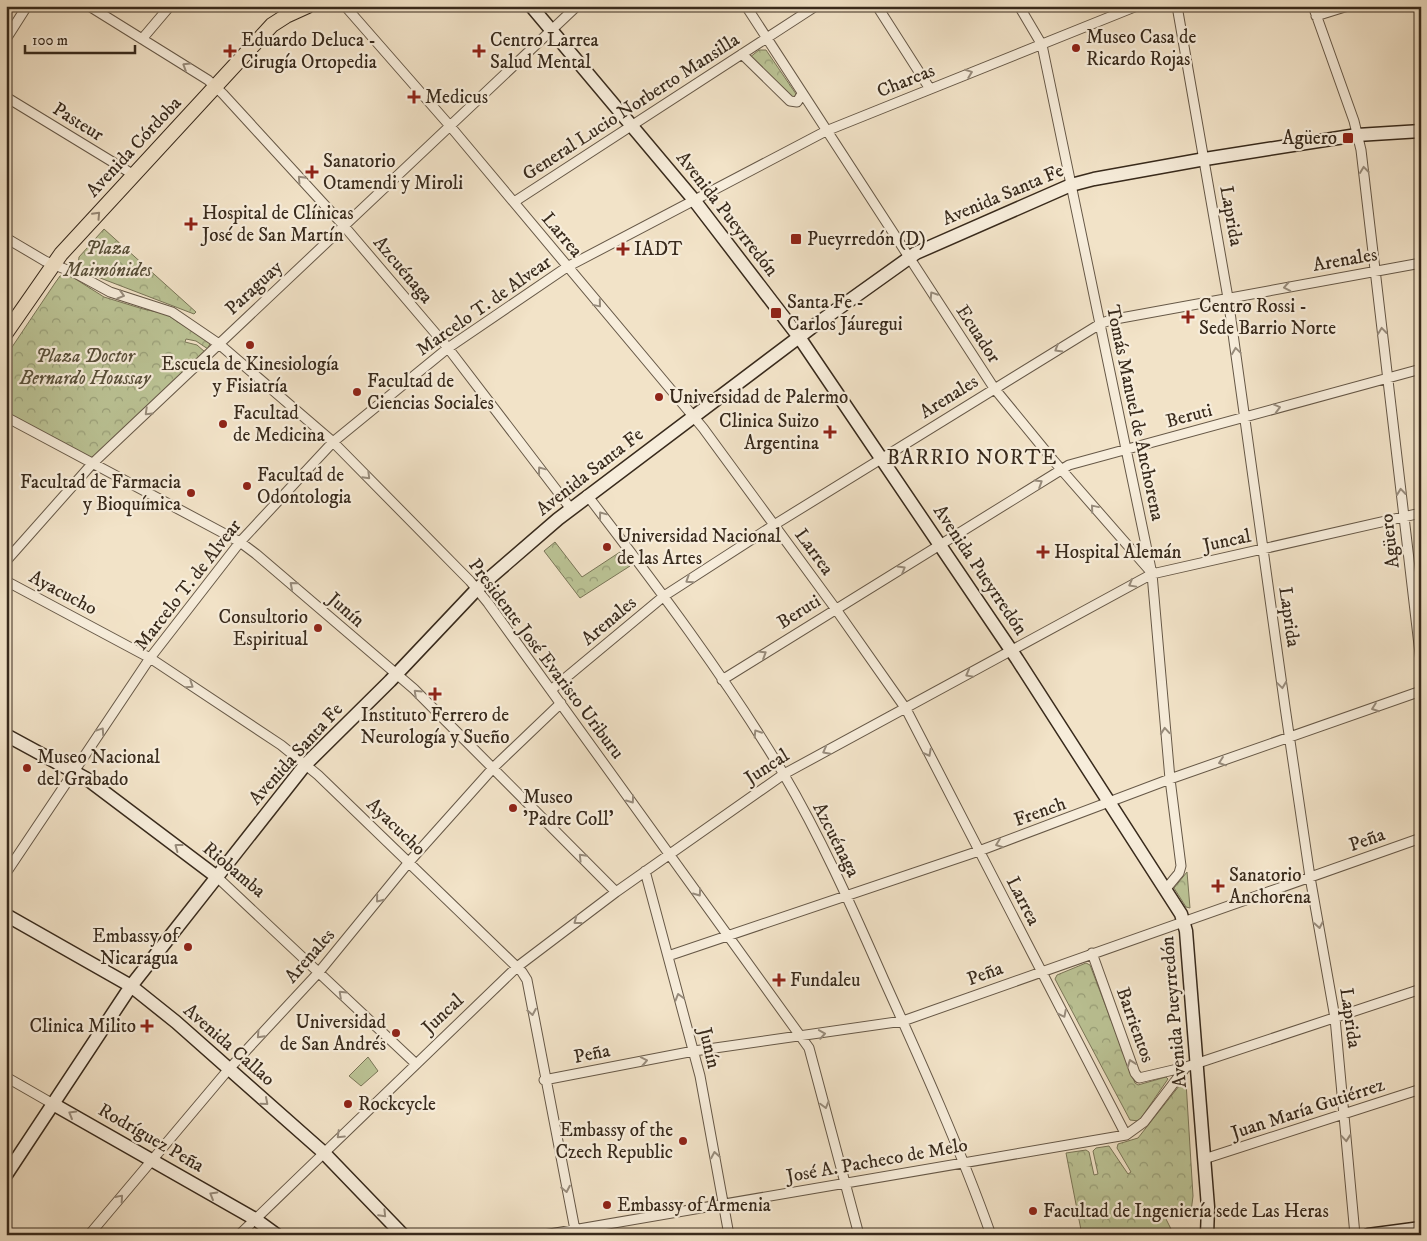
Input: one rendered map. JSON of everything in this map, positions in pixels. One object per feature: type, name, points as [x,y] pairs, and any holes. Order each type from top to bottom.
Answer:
[{"type":"main road","name":"Avenida Córdoba","points":[[6,333],[52,264],[215,87],[276,22],[308,6]]},
{"type":"main road","name":"Avenida Pueyrredón","points":[[531,6],[694,200],[799,337],[1012,650],[1165,890],[1184,923],[1192,1065],[1208,1207],[1207,1235]]},
{"type":"main road","name":"Avenida Santa Fe","points":[[6,1175],[131,986],[306,765],[396,674],[476,588],[571,508],[799,337],[909,258],[1071,185],[1205,159],[1357,135],[1421,130]]},
{"type":"main road","name":"Riobamba","points":[[6,735],[73,771],[216,877]]},
{"type":"main road","name":"Avenida Callao","points":[[6,915],[131,986],[176,1022],[228,1070],[323,1152],[403,1235]]},
{"type":"main road","name":"Rodríguez Peña","points":[[53,1104],[255,1219],[277,1235]]},
{"type":"main road","points":[[1368,1235],[1421,1228]]},
{"type":"street","points":[[6,39],[27,6]]},
{"type":"street","name":"Azcuénaga","points":[[89,6],[208,80],[215,87],[344,226],[448,348],[571,508]]},
{"type":"street","points":[[142,39],[170,6]]},
{"type":"street","name":"Larrea","points":[[344,6],[450,126],[693,417],[835,608],[906,709],[1126,1135]]},
{"type":"street","name":"Paraguay","points":[[6,561],[92,464],[578,6]]},
{"type":"street","name":"Ecuador","points":[[746,6],[994,388],[1061,470],[1152,574]]},
{"type":"street","name":"General Lucio Norberto Mansilla","points":[[514,202],[816,6]]},
{"type":"street","points":[[877,6],[930,88]]},
{"type":"street","name":"Tomás Manuel de Anchorena","points":[[1019,6],[1042,45],[1152,574],[1170,779],[1182,866],[1179,874],[1165,890]]},
{"type":"street","name":"Charcas","points":[[694,200],[826,131],[1137,6]]},
{"type":"street","name":"Laprida","points":[[1177,6],[1228,298],[1310,877],[1335,1018],[1355,1235]]},
{"type":"street","name":"Agüero","points":[[1313,6],[1361,150],[1421,662]]},
{"type":"street","points":[[1316,16],[1348,6]]},
{"type":"street","points":[[742,54],[790,101],[797,102],[802,94]]},
{"type":"street","name":"Pasteur","points":[[6,97],[134,175]]},
{"type":"street","name":"Marcelo T. de Alvear","points":[[6,873],[150,658],[240,542],[332,442],[448,348],[567,267],[694,200]]},
{"type":"street","name":"Presidente José Evaristo Uriburu","points":[[6,238],[52,264],[77,274],[110,292],[164,308],[219,344],[332,442],[476,588],[803,1037],[809,1048],[859,1235]]},
{"type":"street","name":"Arenales","points":[[551,690],[664,596],[774,525],[1100,324],[1110,320],[1421,263]]},
{"type":"street","name":"Beruti","points":[[722,680],[835,608],[1061,470],[1126,450],[1421,369]]},
{"type":"street","name":"Junín","points":[[6,417],[240,542],[396,674],[494,767],[616,892]]},
{"type":"street","name":"Azcuénaga","points":[[588,495],[664,596],[784,774],[847,896],[965,1162],[991,1235]]},
{"type":"street","name":"Juncal","points":[[239,1235],[415,1063],[518,967],[616,892],[784,774],[1152,574],[1421,513]]},
{"type":"street","points":[[1126,545],[1131,548],[1138,547],[1144,539]]},
{"type":"street","name":"Ayacucho","points":[[6,581],[150,658],[281,745],[306,765],[409,862],[502,955],[518,967],[527,980],[544,1080],[575,1232]]},
{"type":"street","name":"French","points":[[668,956],[980,851],[1170,779],[1421,691]]},
{"type":"street","name":"Arenales","points":[[89,1235],[228,1070],[319,972],[409,862],[494,767],[561,703]]},
{"type":"street","name":"Peña","points":[[544,1080],[694,1052],[903,1021],[1421,838]]},
{"type":"street","name":"Junín","points":[[645,871],[694,1052],[729,1235]]},
{"type":"street","name":"Riobamba","points":[[216,877],[415,1063]]},
{"type":"street","name":"Barrientos","points":[[1092,953],[1136,1077],[1143,1078],[1192,1065]]},
{"type":"street","points":[[1192,1065],[1421,990]]},
{"type":"street","name":"José A. Pacheco de Melo","points":[[544,1235],[575,1232],[724,1203],[846,1184],[1126,1135],[1144,1122],[1192,1065]]},
{"type":"street","name":"Rodríguez Peña","points":[[6,1076],[53,1104]]},
{"type":"street","name":"Juan María Gutiérrez","points":[[1204,1159],[1421,1089]]},
{"type":"green space","points":[[759,50],[766,50],[796,94],[794,98],[792,99],[749,58]]},
{"type":"green space","name":"Plaza Maimónides","points":[[104,229],[196,312],[194,314],[82,271],[78,266],[79,257]]},
{"type":"green space","name":"Plaza Doctor Bernardo Houssay","points":[[66,273],[104,297],[166,314],[210,343],[208,349],[196,341],[186,339],[185,342],[197,345],[205,352],[94,458],[90,458],[6,412],[6,356],[60,276]]},
{"type":"green space","points":[[555,542],[582,577],[620,552],[630,566],[580,598],[544,551]]},
{"type":"green space","points":[[1187,872],[1190,908],[1186,907],[1174,888]]},
{"type":"green space","points":[[1086,963],[1090,965],[1135,1083],[1138,1085],[1166,1077],[1168,1079],[1139,1121],[1130,1120],[1055,979],[1057,975]]},
{"type":"green space","points":[[368,1057],[378,1071],[361,1086],[349,1076]]},
{"type":"green space","points":[[1183,1081],[1186,1082],[1193,1196],[1191,1212],[1165,1217],[1174,1235],[1082,1235],[1066,1153],[1086,1150],[1089,1152],[1094,1175],[1098,1174],[1093,1151],[1096,1148],[1109,1146],[1128,1174],[1131,1172],[1117,1148],[1118,1144],[1138,1138]]},
{"type":"place","name":"Museo Casa de Ricardo Rojas","points":[[1076,48]]},
{"type":"place","name":"Eduardo Deluca - Cirugía Ortopedia","points":[[230,51]]},
{"type":"place","name":"Centro Larrea Salud Mental","points":[[479,51]]},
{"type":"place","name":"Medicus","points":[[414,97]]},
{"type":"place","name":"Agüero","points":[[1348,138]]},
{"type":"place","name":"Sanatorio Otamendi y Miroli","points":[[312,172]]},
{"type":"place","name":"Hospital de Clínicas José de San Martín","points":[[191,224]]},
{"type":"place","name":"Pueyrredón (D)","points":[[796,239]]},
{"type":"place","name":"IADT","points":[[623,249]]},
{"type":"place","name":"Santa Fe - Carlos Jáuregui","points":[[776,313]]},
{"type":"place","name":"Centro Rossi - Sede Barrio Norte","points":[[1188,317]]},
{"type":"place","name":"Escuela de Kinesiología y Fisiatría","points":[[250,345]]},
{"type":"place","name":"Facultad de Ciencias Sociales","points":[[357,392]]},
{"type":"place","name":"Universidad de Palermo","points":[[659,397]]},
{"type":"place","name":"Facultad de Medicina","points":[[223,424]]},
{"type":"place","name":"Clinica Suizo Argentina","points":[[830,432]]},
{"type":"place","name":"Facultad de Odontologia","points":[[247,486]]},
{"type":"place","name":"Facultad de Farmacia y Bioquímica","points":[[191,493]]},
{"type":"place","name":"Universidad Nacional de las Artes","points":[[607,547]]},
{"type":"place","name":"Hospital Alemán","points":[[1043,552]]},
{"type":"place","name":"Consultorio Espiritual","points":[[318,628]]},
{"type":"place","name":"Instituto Ferrero de Neurología y Sueño","points":[[435,694]]},
{"type":"place","name":"Museo Nacional del Grabado","points":[[27,768]]},
{"type":"place","name":"Museo 'Padre Coll'","points":[[513,808]]},
{"type":"place","name":"Sanatorio Anchorena","points":[[1218,886]]},
{"type":"place","name":"Embassy of Nicaragua","points":[[188,947]]},
{"type":"place","name":"Fundaleu","points":[[779,980]]},
{"type":"place","name":"Clinica Milito","points":[[147,1026]]},
{"type":"place","name":"Universidad de San Andrés","points":[[396,1033]]},
{"type":"place","name":"Rockcycle","points":[[348,1104]]},
{"type":"place","name":"Embassy of the Czech Republic","points":[[683,1141]]},
{"type":"place","name":"Embassy of Armenia","points":[[607,1205]]},
{"type":"place","name":"Facultad de Ingeniería sede Las Heras","points":[[1033,1211]]},
{"type":"district","name":"BARRIO NORTE","points":[[972,458]]}]
